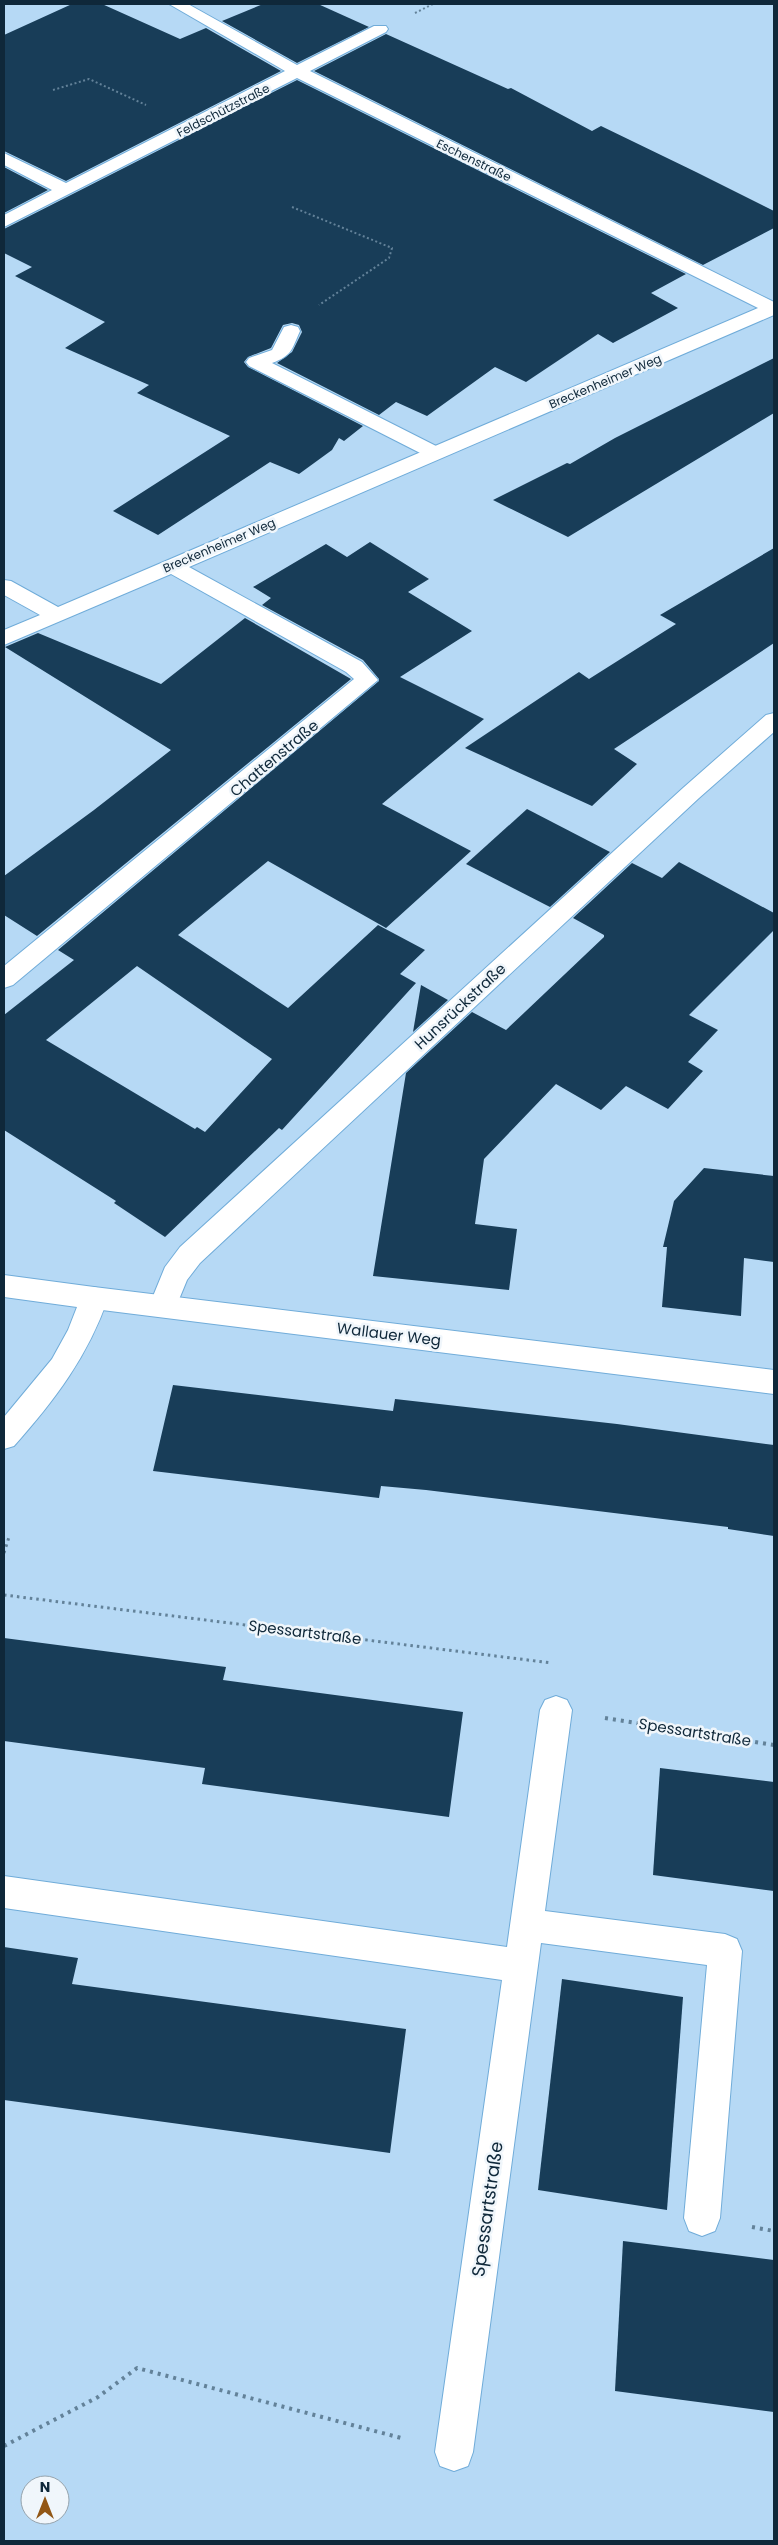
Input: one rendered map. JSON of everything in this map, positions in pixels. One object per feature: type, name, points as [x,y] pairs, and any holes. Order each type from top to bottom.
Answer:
[{"type":"street","name":"Eschenstraße","points":[[177,4],[298,72],[774,309]]},
{"type":"street","name":"Feldschützstraße","points":[[4,222],[380,30]]},
{"type":"street","points":[[4,158],[65,190]]},
{"type":"street","name":"Breckenheimer Weg","points":[[4,638],[774,309]]},
{"type":"street","points":[[291,331],[280,354],[256,362],[435,453]]},
{"type":"street","name":"Chattenstraße","points":[[4,979],[367,680],[354,666],[172,566]]},
{"type":"street","points":[[4,586],[57,615]]},
{"type":"street","name":"Hunsrückstraße","points":[[163,1306],[175,1275],[190,1255],[691,793],[774,720]]},
{"type":"street","name":"Wallauer Weg","points":[[4,1286],[774,1382]]},
{"type":"street","points":[[4,1437],[34,1404],[60,1369],[78,1340],[94,1298]]},
{"type":"street","name":"Spessartstraße","points":[[454,2452],[556,1710]]},
{"type":"street","points":[[4,1892],[520,1966]]},
{"type":"street","points":[[526,1925],[725,1951],[702,2218]]},
{"type":"path","points":[[53,90],[89,79],[192,126]]},
{"type":"path","points":[[291,331],[322,302],[389,258],[392,248],[292,207]]},
{"type":"path","points":[[4,1553],[8,1537]]},
{"type":"path","name":"Spessartstraße","points":[[4,1595],[560,1664],[556,1710],[774,1745]]},
{"type":"path","points":[[4,2446],[98,2397],[138,2368],[454,2452]]},
{"type":"building","points":[[72,4],[102,4],[180,39],[206,28],[281,71],[66,181],[4,151],[4,35]]},
{"type":"building","points":[[263,4],[318,4],[369,27],[297,63],[222,21]]},
{"type":"building","points":[[386,34],[508,89],[511,88],[592,131],[601,126],[774,211],[774,228],[703,265],[314,71]]},
{"type":"building","points":[[297,80],[686,274],[651,293],[678,308],[613,343],[598,334],[526,382],[495,367],[427,416],[396,402],[379,415],[277,363],[292,352],[302,332],[299,325],[292,323],[283,325],[271,348],[248,357],[244,362],[248,367],[363,426],[344,441],[339,438],[332,450],[299,474],[270,462],[158,535],[113,511],[230,436],[137,393],[149,385],[65,348],[105,322],[15,276],[32,267],[4,253],[4,229]]},
{"type":"building","points":[[4,167],[48,190],[4,213]]},
{"type":"building","points":[[774,358],[774,413],[568,537],[493,500],[567,463],[570,464],[615,438]]},
{"type":"building","points":[[370,542],[429,579],[408,592],[472,631],[400,677],[484,719],[382,804],[471,851],[386,928],[268,861],[178,935],[288,1008],[378,925],[425,950],[400,974],[416,983],[282,1130],[279,1128],[165,1237],[114,1203],[116,1201],[4,1130],[4,1015],[74,960],[58,950],[379,681],[363,660],[262,605],[271,598],[253,587],[326,544],[347,557]],"holes":[[[137,966],[272,1059],[205,1132],[197,1127],[195,1129],[46,1040]]]},
{"type":"building","points":[[774,548],[774,643],[614,749],[637,764],[592,806],[465,748],[579,672],[589,679],[676,624],[660,615]]},
{"type":"building","points":[[245,618],[351,679],[37,936],[4,915],[4,876],[94,810],[171,750],[5,647],[38,633],[161,684]]},
{"type":"building","points":[[527,809],[610,852],[550,907],[466,864]]},
{"type":"building","points":[[679,862],[774,913],[774,930],[689,1015],[718,1030],[688,1062],[703,1071],[668,1109],[626,1086],[601,1110],[556,1084],[484,1159],[475,1224],[517,1229],[509,1290],[373,1276],[406,1073],[472,1012],[506,1030],[604,937],[604,935],[573,918],[632,863],[662,878]]},
{"type":"building","points":[[421,985],[448,1000],[413,1032]]},
{"type":"building","points":[[704,1168],[774,1176],[774,1262],[744,1258],[741,1316],[662,1307],[667,1247],[663,1247],[674,1201]]},
{"type":"building","points":[[173,1385],[393,1411],[395,1399],[617,1424],[774,1445],[774,1536],[728,1529],[728,1527],[426,1490],[381,1486],[379,1498],[153,1471]]},
{"type":"building","points":[[4,1638],[226,1667],[223,1680],[463,1712],[449,1817],[202,1784],[205,1768],[4,1741]]},
{"type":"building","points":[[660,1768],[774,1782],[774,1891],[653,1875]]},
{"type":"building","points":[[4,1947],[78,1958],[72,1984],[406,2029],[390,2153],[4,2100]]},
{"type":"building","points":[[562,1979],[683,1997],[667,2210],[538,2190]]},
{"type":"building","points":[[623,2241],[774,2260],[774,2412],[615,2391]]}]
